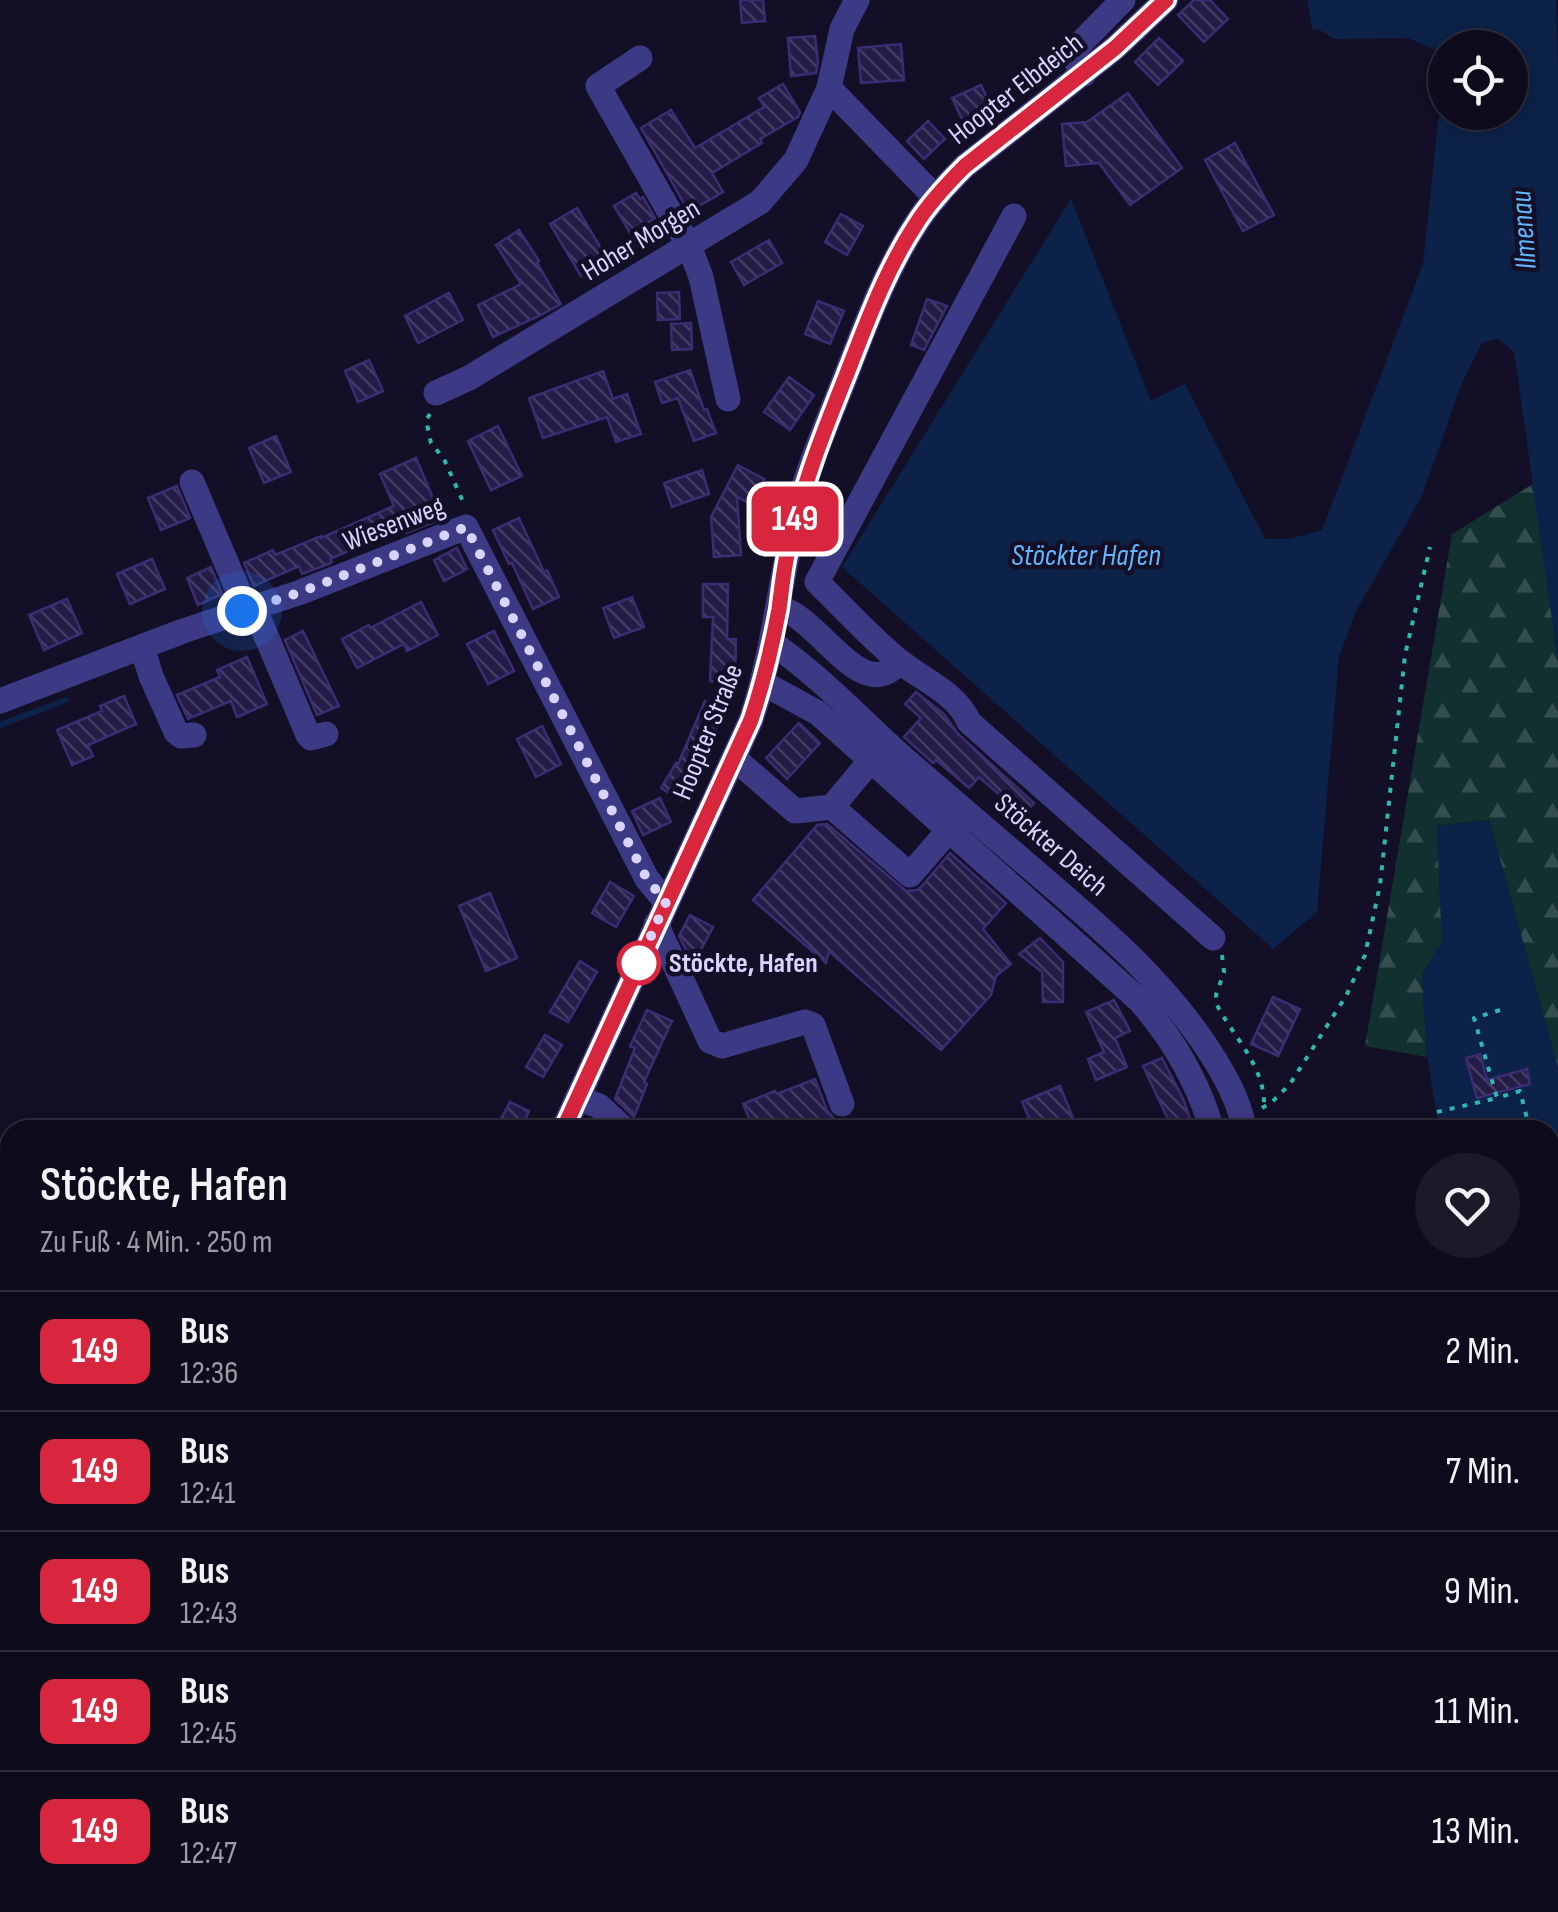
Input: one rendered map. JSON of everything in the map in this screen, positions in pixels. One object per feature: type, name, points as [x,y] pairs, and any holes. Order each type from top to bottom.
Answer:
[{"type":"street","name":"Hoher Morgen","points":[[436,393],[469,378],[760,202],[796,160],[829,88],[842,29],[857,0]]},
{"type":"street","points":[[1084,74],[1071,53],[1123,0]]},
{"type":"street","name":"Hoopter Elbdeich","points":[[884,285],[916,223],[978,155],[1084,74],[1166,0]]},
{"type":"street","points":[[640,58],[598,86],[689,246],[701,277],[728,399]]},
{"type":"street","points":[[829,88],[936,198]]},
{"type":"street","points":[[1014,216],[817,582],[900,662],[964,710],[969,722],[1213,938]]},
{"type":"street","name":"Hoopter Straße","points":[[568,1120],[735,759],[763,684],[800,496],[884,285]]},
{"type":"street","points":[[192,482],[308,736],[326,734]]},
{"type":"street","name":"Wiesenweg","points":[[0,701],[301,592],[466,527],[647,879],[710,1041],[732,1045],[805,1022],[812,1025],[842,1104]]},
{"type":"street","points":[[779,608],[791,610],[866,674],[883,674],[900,662]]},
{"type":"street","points":[[247,609],[281,709]]},
{"type":"street","name":"Stöckter Deich","points":[[772,643],[819,679],[905,760],[1116,941],[1175,1002],[1250,1117]]},
{"type":"street","points":[[142,647],[176,732],[181,736],[194,735]]},
{"type":"street","points":[[763,684],[818,712],[1148,1010],[1184,1061],[1209,1120]]},
{"type":"street","points":[[735,759],[795,811],[832,807],[871,760]]},
{"type":"street","points":[[832,807],[910,875],[949,830]]},
{"type":"street","points":[[578,1098],[599,1106],[614,1120]]},
{"type":"path","points":[[436,393],[426,420],[427,429],[469,514],[466,527]]},
{"type":"path","points":[[1250,1117],[1290,1084],[1346,996],[1365,954],[1380,885],[1405,655],[1430,547]]},
{"type":"path","points":[[1213,938],[1222,953],[1224,972],[1217,1005],[1263,1085],[1250,1117]]},
{"type":"path","points":[[1496,1098],[1474,1018],[1500,1010]]},
{"type":"path","points":[[1437,1112],[1520,1092],[1527,1120]]},
{"type":"green space","points":[[1533,484],[1558,661],[1558,1068],[1489,820],[1437,826],[1442,942],[1422,974],[1427,1057],[1365,1046],[1452,534]]},
{"type":"water","name":"Stöckter Hafen","points":[[1307,0],[1556,0],[1558,661],[1514,352],[1498,339],[1482,343],[1461,385],[1422,496],[1356,611],[1339,657],[1317,912],[1273,949],[842,567],[1071,199],[1151,401],[1185,384],[1265,539],[1289,539],[1322,530],[1423,264],[1437,130],[1528,130],[1528,30],[1428,30],[1428,47],[1408,38],[1335,39],[1316,28],[1313,31]]},
{"type":"water","points":[[1489,820],[1558,1068],[1558,1120],[1437,1120],[1427,1057],[1422,974],[1442,942],[1437,826]]},
{"type":"building","points":[[740,0],[763,0],[765,21],[742,23]]},
{"type":"building","points":[[1194,0],[1210,0],[1228,19],[1204,42],[1178,15]]},
{"type":"building","points":[[815,36],[816,73],[791,76],[788,38]]},
{"type":"building","points":[[1159,38],[1183,61],[1158,85],[1135,62]]},
{"type":"building","points":[[901,44],[904,80],[861,83],[858,48]]},
{"type":"building","points":[[783,84],[800,112],[798,117],[712,173],[723,192],[689,212],[641,128],[671,110],[695,148],[764,107],[759,98]]},
{"type":"building","points":[[981,85],[992,108],[963,121],[952,98]]},
{"type":"building","points":[[1128,93],[1182,168],[1130,205],[1099,163],[1066,166],[1062,124],[1087,122]]},
{"type":"building","points":[[928,121],[945,139],[924,159],[907,141]]},
{"type":"building","points":[[1235,143],[1274,215],[1243,231],[1205,160]]},
{"type":"building","points":[[636,193],[640,199],[643,197],[655,218],[630,233],[614,206]]},
{"type":"building","points":[[577,208],[608,260],[581,276],[550,224]]},
{"type":"building","points":[[841,214],[863,226],[847,255],[825,242]]},
{"type":"building","points":[[519,230],[561,304],[493,337],[478,305],[521,284],[496,245]]},
{"type":"building","points":[[769,240],[782,263],[744,285],[731,262]]},
{"type":"building","points":[[679,292],[680,319],[658,320],[657,293]]},
{"type":"building","points":[[449,293],[463,320],[418,343],[405,316]]},
{"type":"building","points":[[927,299],[947,306],[924,350],[911,345]]},
{"type":"building","points":[[818,301],[844,311],[830,344],[805,334]]},
{"type":"building","points":[[691,323],[692,349],[672,350],[671,324]]},
{"type":"building","points":[[369,360],[383,391],[358,402],[345,371]]},
{"type":"building","points":[[690,370],[716,433],[694,441],[678,398],[662,403],[655,382]]},
{"type":"building","points":[[603,371],[613,399],[627,394],[641,434],[616,442],[607,417],[543,438],[529,398]]},
{"type":"building","points":[[789,377],[814,395],[790,430],[764,412]]},
{"type":"building","points":[[498,426],[522,476],[491,490],[468,441]]},
{"type":"building","points":[[276,436],[291,472],[264,483],[249,448]]},
{"type":"building","points":[[416,458],[442,519],[406,533],[403,527],[330,559],[329,564],[302,574],[299,566],[254,586],[244,563],[273,550],[275,555],[321,538],[394,506],[380,474]]},
{"type":"building","points":[[738,465],[764,479],[751,504],[737,497],[741,555],[714,557],[711,517]]},
{"type":"building","points":[[702,470],[709,494],[672,507],[664,483]]},
{"type":"building","points":[[177,486],[190,518],[161,530],[148,498]]},
{"type":"building","points":[[519,518],[559,597],[533,609],[493,530]]},
{"type":"building","points":[[457,548],[467,569],[444,581],[434,560]]},
{"type":"building","points":[[152,559],[165,589],[130,604],[117,574]]},
{"type":"building","points":[[211,567],[222,594],[198,605],[187,578]]},
{"type":"building","points":[[703,584],[728,584],[727,639],[736,639],[735,682],[710,681],[713,617],[703,617]]},
{"type":"building","points":[[632,597],[644,627],[614,638],[603,608]]},
{"type":"building","points":[[67,599],[82,633],[44,650],[29,615]]},
{"type":"building","points":[[421,602],[438,635],[407,651],[404,644],[357,668],[342,639]]},
{"type":"building","points":[[303,631],[339,706],[317,715],[285,640]]},
{"type":"building","points":[[494,631],[514,671],[488,684],[467,644]]},
{"type":"building","points":[[247,657],[267,704],[237,717],[231,701],[188,719],[177,695],[220,677],[217,670]]},
{"type":"building","points":[[916,692],[944,714],[958,734],[1034,803],[1021,818],[979,777],[969,788],[904,737],[921,718],[905,704]]},
{"type":"building","points":[[124,696],[136,724],[88,745],[93,756],[72,765],[57,730],[102,711],[100,706]]},
{"type":"building","points":[[705,701],[724,709],[682,801],[661,788],[678,764]]},
{"type":"building","points":[[799,723],[820,743],[787,779],[766,758]]},
{"type":"building","points":[[542,726],[561,764],[536,777],[517,739]]},
{"type":"building","points":[[660,798],[671,822],[643,835],[632,811]]},
{"type":"building","points":[[827,824],[906,891],[922,886],[950,853],[1006,903],[983,929],[1011,964],[996,976],[991,995],[941,1050],[829,951],[826,963],[753,900],[817,825]]},
{"type":"building","points":[[610,882],[634,896],[616,927],[592,913]]},
{"type":"building","points":[[490,893],[517,958],[486,971],[459,906]]},
{"type":"building","points":[[690,915],[713,927],[696,959],[688,954],[679,936]]},
{"type":"building","points":[[1040,938],[1063,962],[1063,1002],[1043,1002],[1042,972],[1019,954]]},
{"type":"building","points":[[580,961],[597,972],[568,1022],[550,1012]]},
{"type":"building","points":[[1273,997],[1300,1009],[1278,1056],[1251,1044]]},
{"type":"building","points":[[1114,1000],[1130,1031],[1115,1038],[1127,1067],[1096,1080],[1088,1059],[1104,1052],[1086,1012]]},
{"type":"building","points":[[647,1010],[672,1021],[644,1082],[647,1084],[634,1117],[615,1099],[635,1048],[630,1046]]},
{"type":"building","points":[[545,1035],[562,1045],[543,1077],[526,1067]]},
{"type":"building","points":[[1480,1054],[1487,1080],[1527,1069],[1530,1084],[1477,1098],[1466,1058]]},
{"type":"building","points":[[1162,1058],[1191,1120],[1168,1120],[1143,1066]]},
{"type":"building","points":[[815,1079],[834,1119],[750,1120],[743,1104],[775,1091],[777,1094]]},
{"type":"building","points":[[1060,1086],[1074,1120],[1030,1120],[1022,1102]]},
{"type":"building","points":[[510,1102],[529,1111],[525,1120],[500,1120]]},
{"type":"waterway","points":[[0,725],[66,700]]},
{"type":"bus line","name":"149","points":[[568,1120],[751,720],[772,643],[800,496],[858,344],[896,259],[916,223],[965,166],[1084,74],[1166,0]]},
{"type":"place","name":"Stöckte, Hafen","points":[[639,963]]},
{"type":"route","points":[[242,611],[466,527],[647,879],[666,902],[639,963]]},
{"type":"water label","name":"Ilmenau","points":[[1524,230]]}]
